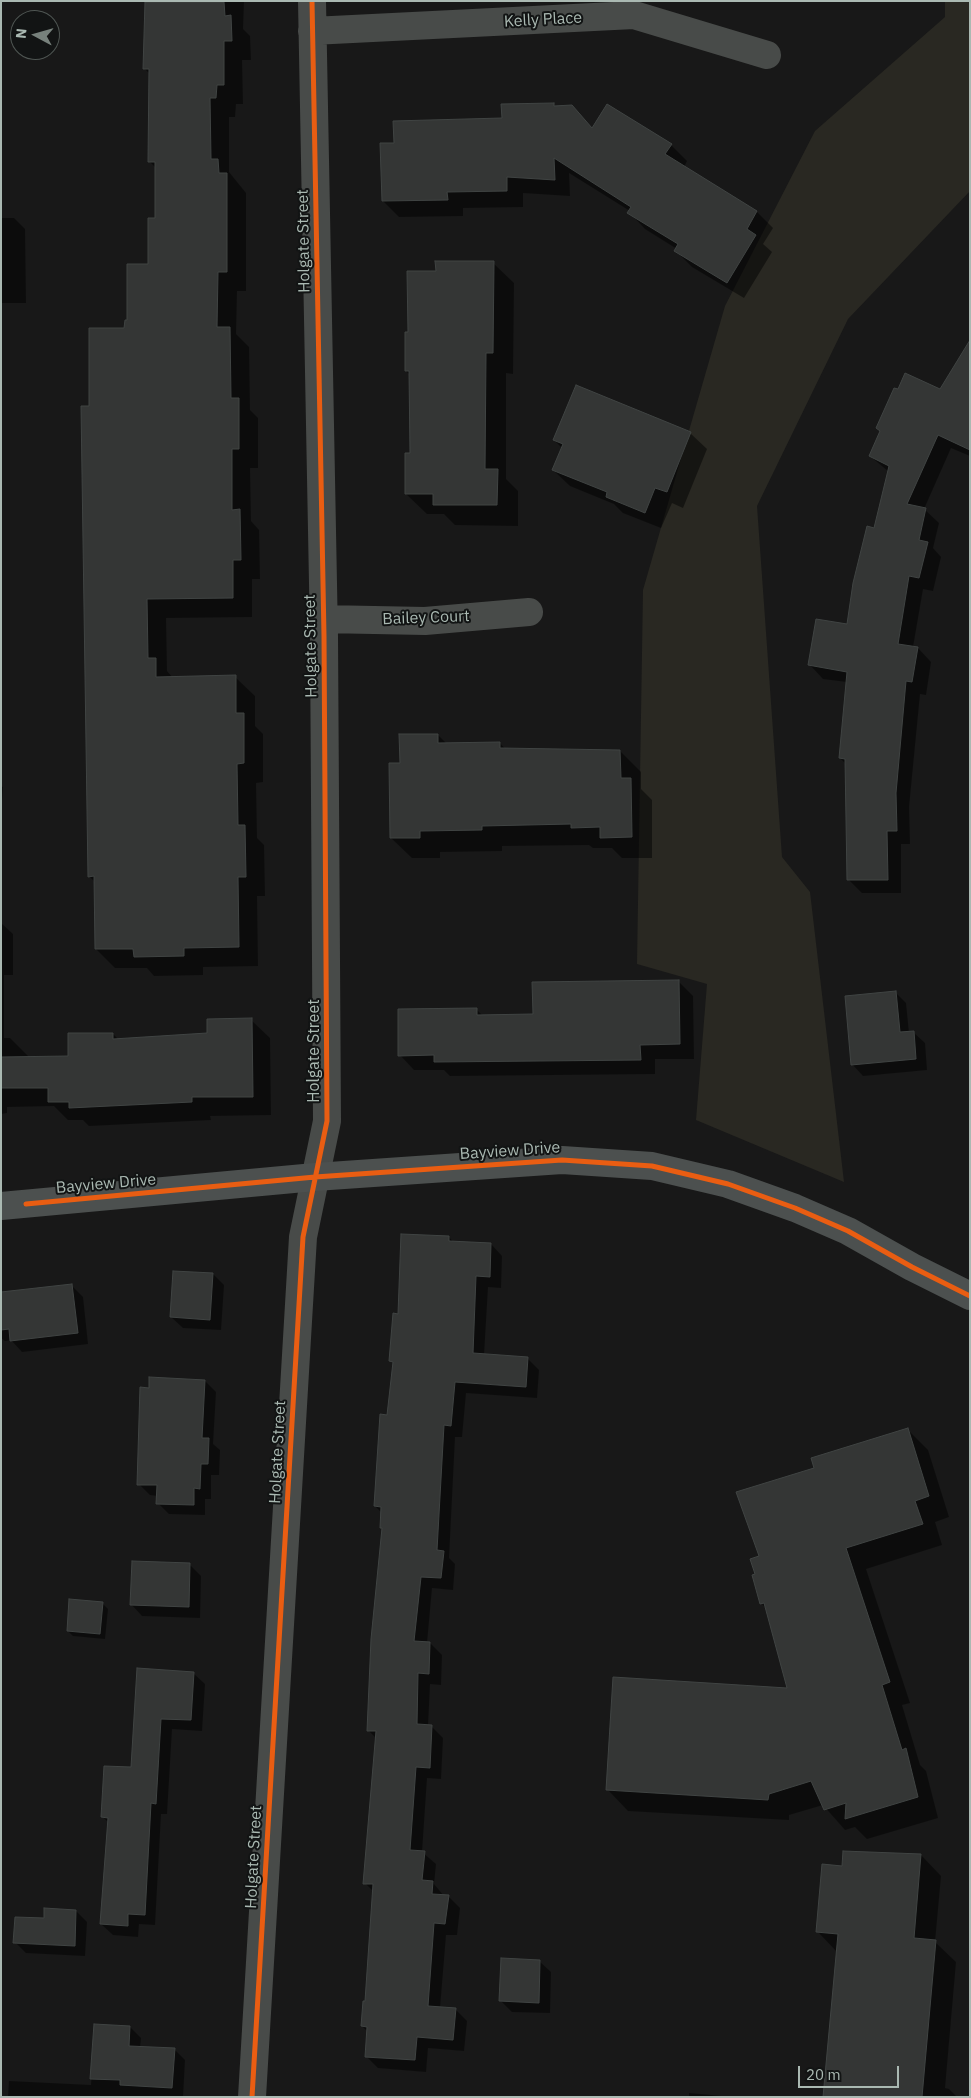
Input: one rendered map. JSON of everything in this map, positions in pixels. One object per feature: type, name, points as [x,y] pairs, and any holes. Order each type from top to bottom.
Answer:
[{"type":"street","name":"Holgate Street","points":[[252,2097],[303,1237],[327,1121],[323,619],[312,1]]},
{"type":"street","name":"Kelly Place","points":[[312,31],[634,15],[767,55]]},
{"type":"street","name":"Bailey Court","points":[[323,619],[425,621],[529,612]]},
{"type":"street","name":"Bayview Drive","points":[[1,1206],[315,1177],[562,1160],[652,1166],[728,1184],[795,1208],[848,1231],[912,1267],[970,1296]]},
{"type":"shaded area","points":[[945,1],[970,1],[970,191],[848,319],[757,506],[782,857],[810,892],[844,1182],[696,1120],[707,984],[637,964],[643,590],[725,306],[815,131],[945,17]]},
{"type":"building","points":[[145,2],[224,2],[225,16],[231,15],[232,41],[224,41],[224,85],[217,85],[216,98],[210,98],[211,159],[218,159],[219,173],[227,173],[227,272],[218,272],[217,327],[230,327],[231,398],[239,398],[239,449],[232,449],[232,510],[240,509],[241,560],[233,560],[233,598],[147,599],[148,658],[156,658],[156,677],[236,675],[236,713],[244,713],[244,763],[237,764],[238,825],[245,825],[246,877],[238,877],[239,947],[184,948],[184,956],[134,957],[133,949],[95,949],[94,876],[88,877],[81,406],[89,406],[89,328],[124,328],[125,320],[127,320],[127,264],[148,264],[148,218],[155,218],[155,162],[148,162],[149,69],[143,69]]},
{"type":"building","points":[[554,103],[554,106],[572,105],[592,128],[607,104],[672,144],[665,154],[757,211],[747,229],[756,235],[727,283],[674,251],[678,244],[627,213],[631,207],[554,158],[555,180],[507,177],[507,191],[447,192],[448,200],[382,201],[380,143],[394,143],[393,121],[502,118],[501,104]]},
{"type":"building","points":[[435,261],[494,261],[493,353],[486,353],[485,469],[498,469],[497,505],[433,505],[433,494],[405,494],[405,453],[410,453],[409,371],[405,371],[405,332],[408,332],[407,271],[436,271]]},
{"type":"building","points":[[970,340],[970,450],[938,435],[907,504],[926,508],[919,540],[928,542],[919,578],[909,576],[898,644],[918,647],[912,682],[906,681],[896,793],[897,831],[887,831],[888,880],[847,880],[845,759],[839,758],[847,672],[808,665],[816,619],[847,624],[853,583],[867,526],[874,528],[889,466],[869,456],[880,431],[876,428],[894,388],[898,389],[905,373],[940,389]]},
{"type":"building","points":[[576,385],[691,432],[667,492],[655,488],[645,513],[606,497],[607,492],[552,470],[563,444],[553,440]]},
{"type":"building","points":[[399,734],[438,734],[438,743],[500,742],[500,748],[620,750],[621,778],[631,778],[632,837],[600,838],[600,827],[571,828],[571,824],[482,826],[482,830],[420,831],[420,838],[390,838],[389,763],[400,763]]},
{"type":"building","points":[[679,980],[680,1044],[640,1045],[641,1060],[434,1062],[434,1055],[398,1056],[398,1009],[477,1008],[477,1015],[533,1014],[532,982]]},
{"type":"building","points":[[896,991],[900,1032],[914,1031],[916,1059],[851,1065],[845,996]]},
{"type":"building","points":[[252,1018],[253,1097],[192,1097],[192,1102],[69,1108],[69,1102],[48,1102],[48,1088],[1,1088],[1,1057],[68,1056],[68,1033],[113,1033],[113,1039],[207,1033],[207,1019]]},
{"type":"building","points":[[401,1234],[449,1236],[449,1241],[491,1243],[490,1277],[476,1276],[473,1353],[528,1357],[526,1387],[455,1382],[451,1426],[444,1425],[437,1550],[444,1551],[441,1578],[421,1577],[414,1641],[430,1642],[429,1674],[418,1673],[417,1724],[432,1725],[430,1768],[416,1767],[410,1850],[425,1851],[422,1880],[433,1881],[432,1894],[449,1895],[445,1924],[434,1923],[428,2006],[456,2008],[453,2040],[417,2037],[415,2060],[365,2057],[367,2027],[361,2026],[363,2001],[365,2001],[373,1884],[363,1884],[376,1731],[367,1731],[371,1639],[382,1528],[380,1528],[381,1507],[374,1506],[380,1414],[387,1415],[393,1362],[389,1361],[393,1313],[398,1314]]},
{"type":"building","points":[[173,1271],[213,1273],[210,1320],[170,1317]]},
{"type":"building","points":[[72,1284],[78,1333],[10,1341],[9,1329],[1,1330],[1,1292]]},
{"type":"building","points":[[149,1377],[205,1380],[202,1438],[209,1438],[208,1464],[201,1464],[200,1489],[194,1488],[194,1505],[156,1504],[157,1485],[137,1485],[140,1387],[149,1388]]},
{"type":"building","points":[[908,1428],[929,1496],[915,1501],[923,1524],[846,1548],[890,1682],[882,1685],[902,1750],[906,1748],[918,1797],[845,1819],[846,1803],[824,1810],[811,1781],[769,1794],[768,1800],[606,1790],[613,1677],[787,1688],[764,1603],[760,1604],[752,1575],[755,1574],[750,1559],[759,1556],[736,1492],[814,1468],[811,1458]]},
{"type":"building","points":[[132,1561],[190,1563],[189,1607],[130,1605]]},
{"type":"building","points":[[69,1599],[103,1602],[100,1634],[67,1631]]},
{"type":"building","points":[[137,1668],[194,1672],[191,1720],[161,1719],[156,1804],[151,1803],[145,1915],[128,1914],[128,1926],[100,1924],[108,1818],[101,1817],[104,1766],[131,1767]]},
{"type":"building","points":[[843,1851],[921,1854],[914,1938],[936,1940],[922,2097],[823,2097],[838,1934],[816,1932],[822,1864],[842,1866]]},
{"type":"building","points":[[44,1908],[76,1910],[75,1946],[13,1943],[15,1917],[44,1918]]},
{"type":"building","points":[[501,1958],[540,1960],[539,2003],[499,2001]]},
{"type":"building","points":[[94,2024],[130,2026],[129,2046],[175,2048],[172,2088],[120,2085],[120,2080],[90,2079]]},
{"type":"cycle path","points":[[252,2097],[303,1237],[327,1121],[324,636],[312,1]]},
{"type":"cycle path","points":[[26,1204],[315,1177],[562,1160],[652,1166],[728,1184],[795,1208],[848,1231],[912,1267],[970,1296]]}]
